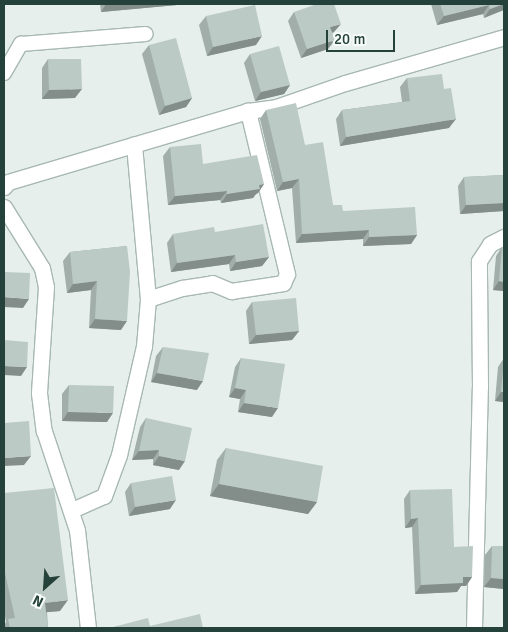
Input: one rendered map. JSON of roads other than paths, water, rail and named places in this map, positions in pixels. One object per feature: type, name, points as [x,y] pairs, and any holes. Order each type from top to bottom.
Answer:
[{"type":"street","points":[[4,187],[8,182],[248,111],[276,106],[344,82],[504,37]]},
{"type":"street","points":[[148,299],[182,288],[212,283],[231,291],[283,283],[287,274],[248,111]]},
{"type":"street","points":[[72,510],[104,496],[119,455],[144,346],[148,299],[134,145]]},
{"type":"street","points":[[4,207],[42,268],[46,287],[39,393],[44,431],[72,510],[83,565],[88,628]]},
{"type":"street","points":[[474,628],[480,386],[479,261],[490,244],[504,237]]},
{"type":"lane","points":[[4,73],[21,44],[146,34]]}]
